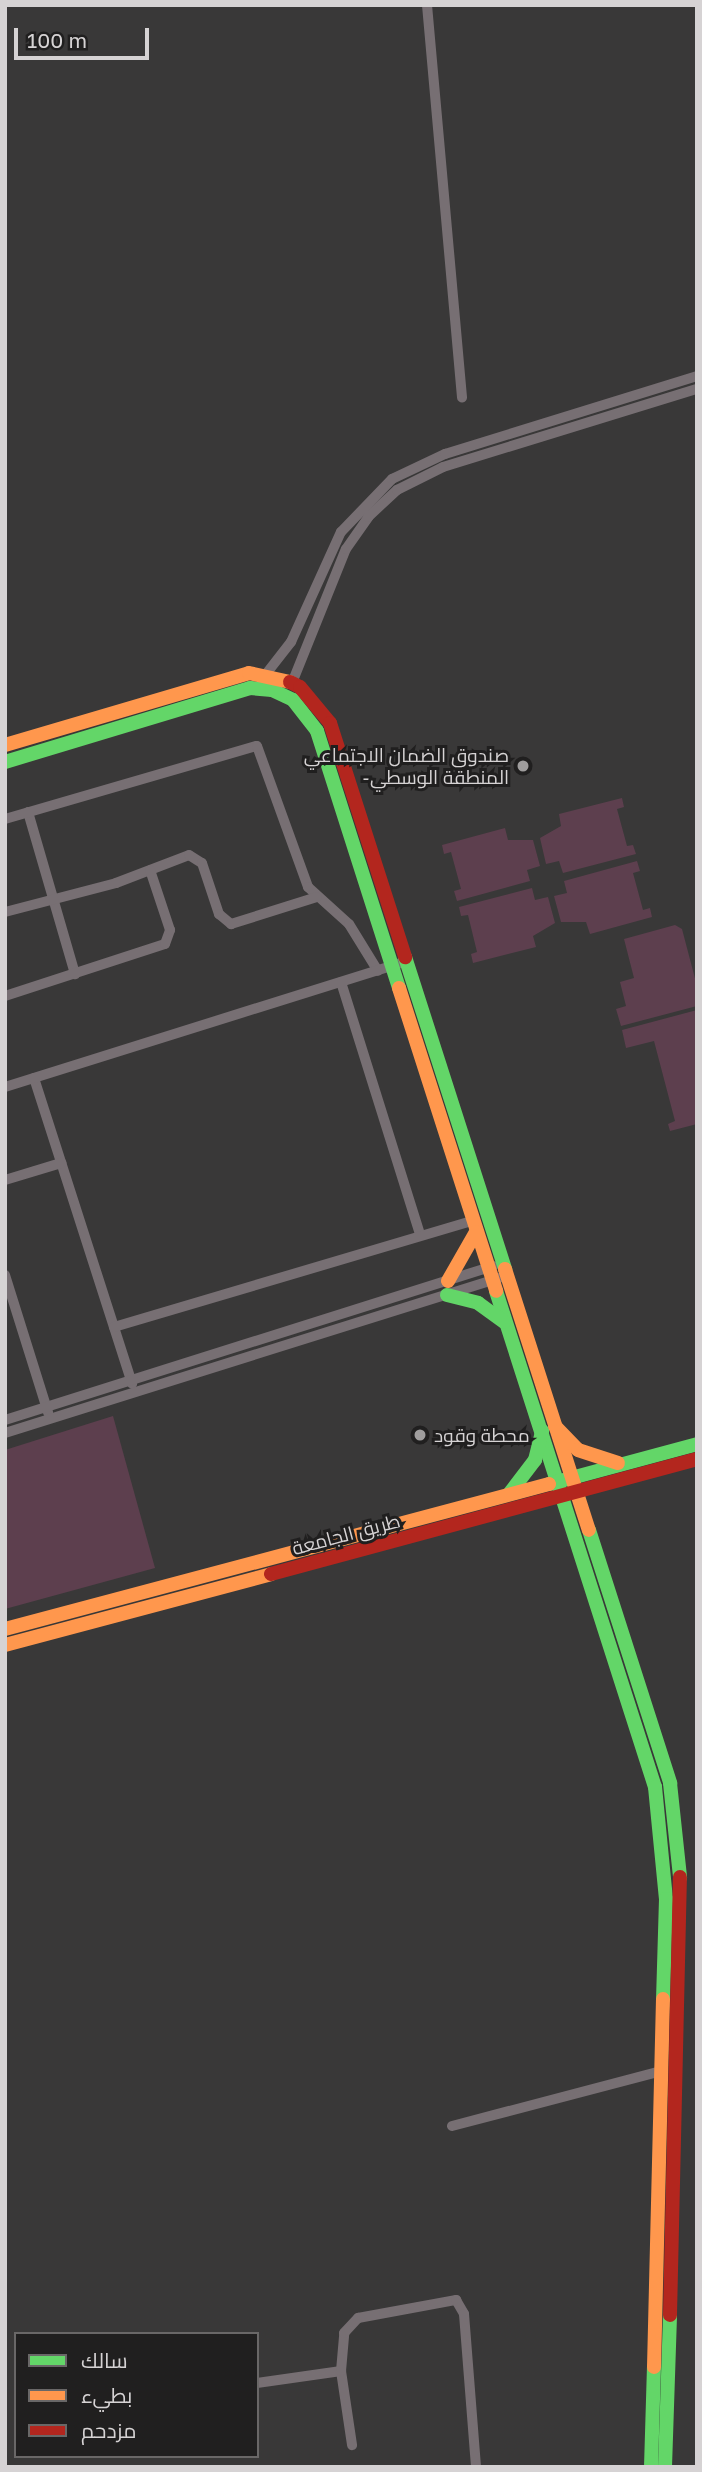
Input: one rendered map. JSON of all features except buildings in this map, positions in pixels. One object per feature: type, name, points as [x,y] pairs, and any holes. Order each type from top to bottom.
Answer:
[{"type":"main road","points":[[5,745],[232,676],[292,682],[333,732],[392,966],[474,1226],[496,1272],[506,1323],[548,1429],[578,1450],[625,1464]]},
{"type":"main road","points":[[265,681],[286,695],[309,704]]},
{"type":"main road","points":[[5,762],[265,681]]},
{"type":"main road","points":[[392,966],[670,1783],[680,1851],[665,2467]]},
{"type":"main road","points":[[474,1226],[447,1288],[478,1303],[506,1323]]},
{"type":"main road","points":[[508,1495],[529,1471],[548,1429]]},
{"type":"main road","name":"طريق الجامعة","points":[[5,1629],[697,1444]]},
{"type":"main road","name":"طريق الجامعة","points":[[5,1645],[697,1459]]},
{"type":"main road","points":[[570,1494],[655,1787],[666,1871],[651,2467]]},
{"type":"main road","points":[[410,1521],[414,1536]]},
{"type":"main road","points":[[135,1594],[140,1609]]},
{"type":"street","points":[[427,5],[462,397]]},
{"type":"street","points":[[265,681],[291,642],[341,532],[392,480],[445,454],[697,376]]},
{"type":"street","points":[[292,682],[346,549],[368,517],[397,491],[443,467],[697,389]]},
{"type":"street","points":[[5,819],[257,746],[305,881],[317,897],[392,966],[5,1087]]},
{"type":"street","points":[[28,812],[75,974]]},
{"type":"street","points":[[5,912],[150,870],[185,855],[197,857],[219,914],[231,924],[317,897]]},
{"type":"street","points":[[5,996],[168,941],[169,927],[150,870]]},
{"type":"street","points":[[341,982],[420,1234]]},
{"type":"street","points":[[34,1078],[135,1392]]},
{"type":"street","points":[[5,1180],[61,1163]]},
{"type":"street","points":[[114,1327],[420,1234],[474,1226]]},
{"type":"street","points":[[5,1433],[496,1272]]},
{"type":"street","points":[[5,1275],[50,1419]]},
{"type":"street","points":[[5,1420],[131,1380],[447,1288]]},
{"type":"street","points":[[452,2126],[662,2071]]},
{"type":"street","points":[[352,2445],[341,2371],[344,2333],[358,2318],[450,2299],[461,2303],[476,2467]]},
{"type":"street","points":[[259,2383],[341,2371]]},
{"type":"shaded area","points":[[622,798],[624,807],[617,809],[627,846],[633,845],[636,854],[563,873],[559,861],[546,864],[540,838],[561,826],[559,814]]},
{"type":"shaded area","points":[[505,828],[508,840],[533,840],[540,866],[527,870],[530,881],[457,901],[454,891],[461,889],[451,852],[444,854],[442,845]]},
{"type":"shaded area","points":[[637,861],[640,871],[633,873],[643,910],[650,908],[652,917],[590,934],[586,922],[561,922],[554,896],[567,893],[564,881]]},
{"type":"shaded area","points":[[532,888],[535,900],[548,897],[555,923],[533,936],[536,947],[473,963],[471,954],[477,952],[468,915],[461,916],[459,907]]},
{"type":"shaded area","points":[[675,925],[682,929],[697,986],[697,1006],[621,1026],[616,1009],[626,1006],[620,982],[634,978],[624,939]]},
{"type":"shaded area","points":[[697,1010],[697,1124],[670,1131],[668,1124],[675,1121],[654,1041],[626,1048],[622,1030]]},
{"type":"shaded area","points":[[113,1416],[155,1568],[5,1609],[5,1450]]},
{"type":"traffic: fast","points":[[5,762],[250,688],[272,690],[293,700],[317,731],[399,988]]},
{"type":"traffic: fast","points":[[405,957],[505,1269]]},
{"type":"traffic: fast","points":[[496,1291],[655,1787],[666,1899],[663,1999]]},
{"type":"traffic: fast","points":[[447,1295],[478,1303],[504,1322]]},
{"type":"traffic: fast","points":[[509,1494],[535,1460],[542,1431]]},
{"type":"traffic: fast","points":[[549,1484],[697,1444]]},
{"type":"traffic: fast","points":[[589,1530],[670,1783],[680,1877]]},
{"type":"traffic: fast","points":[[665,2467],[670,2315]]},
{"type":"traffic: fast","points":[[651,2467],[654,2367]]},
{"type":"traffic: slow","points":[[5,745],[249,673],[290,682]]},
{"type":"traffic: slow","points":[[399,988],[496,1291]]},
{"type":"traffic: slow","points":[[448,1281],[476,1232]]},
{"type":"traffic: slow","points":[[505,1269],[589,1530]]},
{"type":"traffic: slow","points":[[555,1426],[578,1450],[618,1463]]},
{"type":"traffic: slow","points":[[5,1629],[549,1484]]},
{"type":"traffic: slow","points":[[5,1645],[271,1574]]},
{"type":"traffic: slow","points":[[654,2367],[663,1999]]},
{"type":"traffic: jam","points":[[290,682],[300,687],[330,723],[405,957]]},
{"type":"traffic: jam","points":[[271,1574],[697,1459]]},
{"type":"traffic: jam","points":[[670,2315],[680,1877]]},
{"type":"place","name":"صندوق الضمان الاجتماعي -المنطقة الوسطي","points":[[523,766]]},
{"type":"place","name":"محطة وقود","points":[[420,1435]]}]
